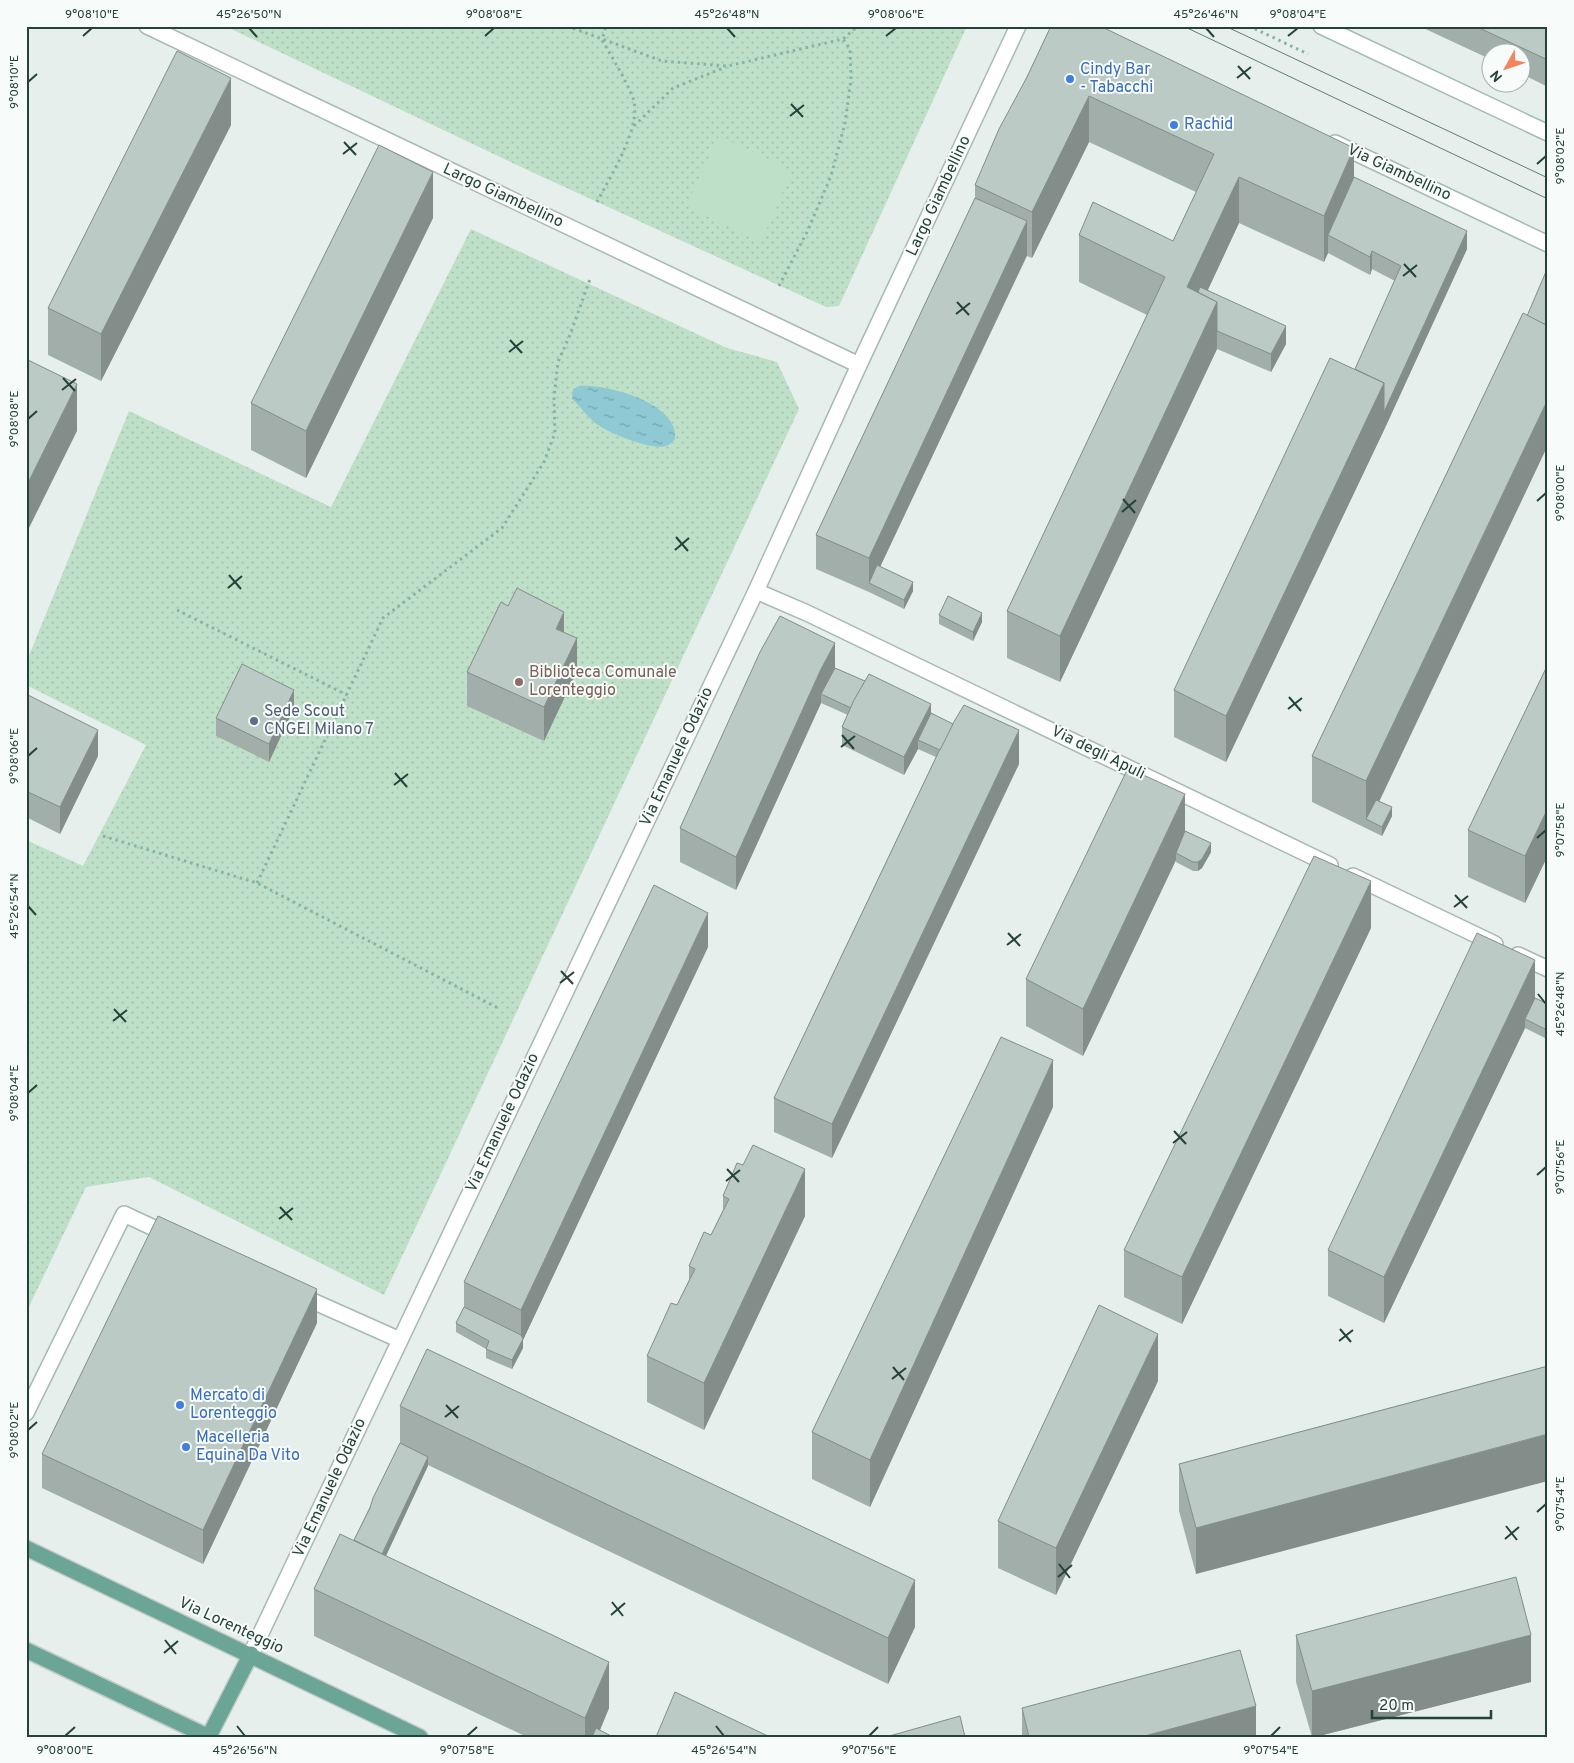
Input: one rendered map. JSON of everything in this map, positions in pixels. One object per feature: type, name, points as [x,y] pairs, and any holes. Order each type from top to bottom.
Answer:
[{"type":"main road","name":"Via Lorenteggio","points":[[26,1548],[251,1654],[420,1737]]},
{"type":"main road","points":[[26,1650],[209,1737],[251,1654]]},
{"type":"street","name":"Largo Giambellino","points":[[146,26],[860,365]]},
{"type":"street","name":"Largo Giambellino","points":[[756,591],[1018,26]]},
{"type":"street","points":[[1321,26],[1548,133]]},
{"type":"street","name":"Via Giambellino","points":[[1322,137],[1548,244]]},
{"type":"street","name":"Via degli Apuli","points":[[756,591],[807,613],[1548,969]]},
{"type":"street","name":"Via Emanuele Odazio","points":[[251,1654],[756,591]]},
{"type":"street","points":[[26,1413],[124,1214],[187,1243]]},
{"type":"street","points":[[285,1289],[400,1340]]},
{"type":"path","points":[[567,26],[662,61],[728,66]]},
{"type":"path","points":[[606,26],[602,40],[634,100],[634,126]]},
{"type":"path","points":[[597,202],[634,126],[673,88],[728,66],[843,39],[858,26]]},
{"type":"path","points":[[779,286],[808,230],[831,176],[845,123],[851,79],[850,49],[843,39]]},
{"type":"path","points":[[257,883],[383,618],[502,528],[544,462],[555,432],[554,397],[558,362],[590,279]]},
{"type":"path","points":[[178,610],[347,695]]},
{"type":"path","points":[[102,836],[257,883],[498,1008]]},
{"type":"green space","points":[[225,26],[967,26],[839,306],[826,307],[521,167]]},
{"type":"green space","points":[[719,136],[792,171],[761,242],[686,206]]},
{"type":"green space","points":[[471,229],[727,348],[777,362],[799,409],[384,1295],[149,1177],[86,1187],[26,1313],[26,840],[83,866],[146,745],[26,685],[26,663],[129,411],[331,507]]},
{"type":"water","points":[[579,386],[606,388],[623,392],[654,406],[666,415],[673,426],[675,439],[666,446],[650,446],[608,431],[594,422],[572,399],[573,389]]},
{"type":"building","points":[[1051,26],[1100,26],[1354,148],[1324,216],[1239,177],[1187,287],[1217,302],[1060,636],[1007,611],[1165,277],[1079,235],[1093,202],[1173,241],[1214,154],[1089,96],[1032,212],[975,185],[999,129],[1027,77]]},
{"type":"building","points":[[1475,26],[1548,26],[1548,60],[1532,53],[1532,42],[1509,42]]},
{"type":"building","points":[[177,51],[231,78],[101,334],[48,308]]},
{"type":"building","points":[[379,145],[433,172],[306,431],[251,403]]},
{"type":"building","points":[[1354,177],[1467,231],[1384,412],[1384,383],[1355,369],[1401,266],[1372,251],[1370,257],[1328,235]]},
{"type":"building","points":[[975,198],[1027,221],[869,558],[816,535]]},
{"type":"building","points":[[1548,267],[1548,326],[1527,316]]},
{"type":"building","points":[[1200,287],[1286,326],[1271,354],[1217,331],[1217,302],[1198,292]]},
{"type":"building","points":[[1523,313],[1548,326],[1548,399],[1366,781],[1312,756]]},
{"type":"building","points":[[1330,358],[1384,383],[1226,716],[1174,690]]},
{"type":"building","points":[[26,359],[77,384],[26,487]]},
{"type":"building","points":[[877,565],[913,582],[904,600],[869,583]]},
{"type":"building","points":[[517,588],[564,612],[556,629],[577,638],[544,707],[467,672],[501,602],[508,606]]},
{"type":"building","points":[[948,596],[982,613],[973,632],[939,615]]},
{"type":"building","points":[[780,616],[835,643],[821,669],[736,857],[680,828],[760,652]]},
{"type":"building","points":[[242,664],[294,690],[269,744],[216,718]]},
{"type":"building","points":[[1548,664],[1548,808],[1525,856],[1468,830]]},
{"type":"building","points":[[835,668],[865,681],[851,708],[821,694]]},
{"type":"building","points":[[869,674],[931,704],[904,757],[842,727],[854,700]]},
{"type":"building","points":[[26,694],[98,730],[60,807],[26,791]]},
{"type":"building","points":[[964,705],[1019,730],[832,1124],[774,1098],[949,730]]},
{"type":"building","points":[[931,713],[953,724],[940,750],[918,740]]},
{"type":"building","points":[[1128,768],[1185,794],[1083,1009],[1026,979]]},
{"type":"building","points":[[1376,800],[1392,807],[1382,827],[1366,819]]},
{"type":"building","points":[[1185,831],[1211,843],[1202,859],[1198,862],[1193,862],[1176,853]]},
{"type":"building","points":[[1314,856],[1371,881],[1182,1277],[1124,1250]]},
{"type":"building","points":[[654,885],[708,913],[521,1310],[464,1282]]},
{"type":"building","points":[[1477,933],[1535,960],[1384,1277],[1328,1250]]},
{"type":"building","points":[[1535,998],[1548,1004],[1548,1028],[1545,1029],[1525,1019]]},
{"type":"building","points":[[1001,1037],[1053,1060],[870,1460],[812,1432]]},
{"type":"building","points":[[753,1145],[805,1169],[704,1383],[647,1356],[671,1303],[677,1305],[695,1269],[689,1266],[704,1232],[711,1235],[729,1199],[723,1196],[737,1163],[743,1165]]},
{"type":"building","name":"Mercato di Lorenteggio","points":[[158,1216],[317,1289],[203,1530],[42,1454]]},
{"type":"building","points":[[1099,1305],[1158,1334],[1056,1548],[998,1521]]},
{"type":"building","points":[[464,1307],[521,1335],[523,1339],[512,1360],[486,1349],[489,1341],[456,1323]]},
{"type":"building","points":[[427,1349],[915,1580],[888,1638],[400,1406]]},
{"type":"building","points":[[1548,1366],[1548,1434],[1196,1528],[1179,1464]]},
{"type":"building","points":[[400,1443],[428,1457],[382,1554],[354,1540]]},
{"type":"building","points":[[340,1534],[609,1662],[585,1718],[314,1589]]},
{"type":"building","points":[[1516,1577],[1531,1635],[1312,1691],[1296,1635]]},
{"type":"building","points":[[1240,1650],[1256,1706],[1141,1737],[1029,1737],[1022,1708]]},
{"type":"building","points":[[675,1692],[770,1737],[656,1737]]},
{"type":"building","points":[[960,1716],[965,1737],[886,1737]]},
{"type":"building","points":[[596,1728],[613,1737],[592,1737]]},
{"type":"tram line","points":[[1183,26],[1548,199]]},
{"type":"tram line","points":[[1225,26],[1548,178]]},
{"type":"place","name":"Cindy Bar - Tabacchi","points":[[1070,79]]},
{"type":"place","name":"Rachid","points":[[1174,125]]},
{"type":"place","name":"Biblioteca Comunale Lorenteggio","points":[[519,682]]},
{"type":"place","name":"Sede Scout CNGEI Milano 7","points":[[254,721]]},
{"type":"place","name":"Mercato di Lorenteggio","points":[[180,1405]]},
{"type":"place","name":"Macelleria Equina Da Vito","points":[[186,1447]]}]
